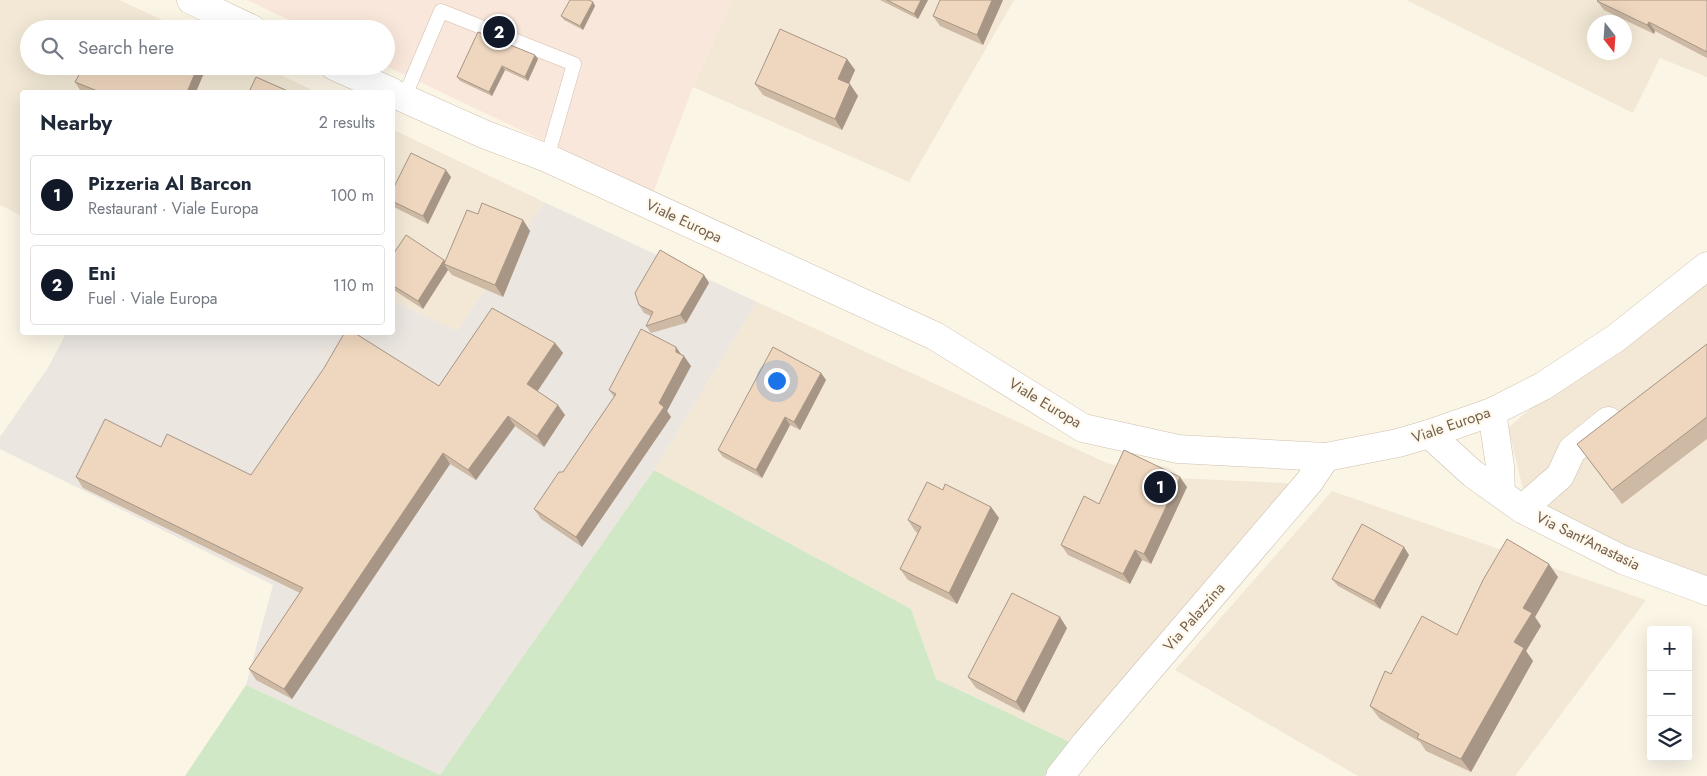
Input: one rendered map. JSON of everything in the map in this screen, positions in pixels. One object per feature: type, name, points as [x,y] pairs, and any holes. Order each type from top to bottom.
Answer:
[{"type":"main road","points":[[191,0],[233,20]]},
{"type":"main road","name":"Viale Europa","points":[[354,75],[387,90]]},
{"type":"main road","name":"Viale Europa","points":[[396,94],[486,135],[547,158],[935,336],[1084,428],[1178,449],[1326,456],[1398,443],[1429,434],[1492,412],[1543,386],[1616,338],[1707,266]]},
{"type":"main road","points":[[1492,412],[1500,466],[1512,502],[1560,476],[1572,450],[1624,409]]},
{"type":"main road","name":"Via Sant'Anastasia","points":[[1429,434],[1473,474],[1512,502],[1623,560],[1707,591]]},
{"type":"main road","name":"Via Palazzina","points":[[1060,776],[1309,482],[1326,456]]},
{"type":"lane","points":[[396,94],[441,12],[574,64],[547,158]]},
{"type":"shaded area","points":[[0,0],[119,0],[162,20],[20,20],[20,75],[281,75],[312,90],[20,90],[20,215],[0,205]]},
{"type":"shaded area","points":[[247,0],[732,0],[693,87],[653,193],[395,70],[395,20],[289,20]]},
{"type":"shaded area","points":[[732,0],[1014,0],[909,182],[693,87]]},
{"type":"shaded area","points":[[1406,0],[1707,0],[1707,77],[1660,58],[1633,113]]},
{"type":"shaded area","points":[[395,130],[544,202],[457,331],[395,301]]},
{"type":"shaded area","points":[[544,202],[757,302],[654,470],[440,775],[246,685],[273,585],[0,449],[0,437],[49,366],[65,335],[395,335],[395,301],[457,331]]},
{"type":"shaded area","points":[[1707,255],[1707,601],[1525,497],[1508,428]]},
{"type":"shaded area","points":[[757,302],[1107,463],[1156,477],[1307,484],[1074,744],[936,679],[911,609],[654,470]]},
{"type":"shaded area","points":[[1332,491],[1646,600],[1515,776],[1358,776],[1175,670]]},
{"type":"green space","points":[[654,470],[911,609],[936,679],[1074,744],[1044,776],[185,776],[246,685],[440,775]]},
{"type":"building","points":[[570,0],[589,0],[593,2],[580,26],[561,16]]},
{"type":"building","points":[[887,0],[921,0],[914,14]]},
{"type":"building","points":[[940,0],[992,0],[977,35],[933,16]]},
{"type":"building","points":[[1707,0],[1707,52],[1649,22],[1647,25],[1632,18],[1632,15],[1626,15],[1597,1]]},
{"type":"building","points":[[780,29],[847,59],[838,79],[850,84],[835,119],[755,84]]},
{"type":"building","points":[[478,32],[535,55],[525,77],[502,66],[489,92],[457,77]]},
{"type":"building","points":[[79,75],[194,75],[188,90],[95,90],[75,82]]},
{"type":"building","points":[[256,77],[285,90],[250,90]]},
{"type":"building","points":[[411,153],[446,170],[423,216],[395,202],[395,185]]},
{"type":"building","points":[[482,203],[523,220],[495,285],[444,264],[467,210],[478,214]]},
{"type":"building","points":[[406,235],[444,260],[418,301],[395,287],[395,252]]},
{"type":"building","points":[[660,250],[704,275],[680,315],[646,326],[653,312],[639,305],[635,293]]},
{"type":"building","points":[[492,308],[555,343],[527,384],[558,405],[537,436],[508,416],[468,470],[443,453],[284,689],[249,669],[303,588],[76,477],[105,419],[161,447],[167,434],[251,475],[324,368],[343,335],[358,335],[439,386]]},
{"type":"building","points":[[641,329],[676,347],[676,352],[684,356],[659,403],[664,407],[576,537],[534,509],[559,472],[563,472],[616,394],[609,390]]},
{"type":"building","points":[[1707,344],[1707,417],[1612,490],[1577,444]]},
{"type":"building","points":[[773,347],[821,373],[794,422],[785,417],[756,470],[718,450]]},
{"type":"building","points":[[1124,450],[1180,477],[1144,554],[1135,550],[1123,574],[1061,545],[1084,496],[1099,504]]},
{"type":"building","points":[[927,482],[943,490],[945,484],[991,507],[949,593],[900,569],[921,527],[908,520]]},
{"type":"building","points":[[1362,524],[1404,547],[1374,601],[1332,579]]},
{"type":"building","points":[[1507,539],[1549,564],[1523,608],[1532,613],[1514,642],[1524,648],[1461,759],[1417,738],[1419,734],[1370,706],[1385,671],[1391,674],[1422,616],[1457,635],[1483,580]]},
{"type":"building","points":[[1012,593],[1060,617],[1016,702],[968,677]]},
{"type":"place","name":"Eni","points":[[499,32]]},
{"type":"place","name":"Pizzeria Al Barcon","points":[[1160,487]]}]
